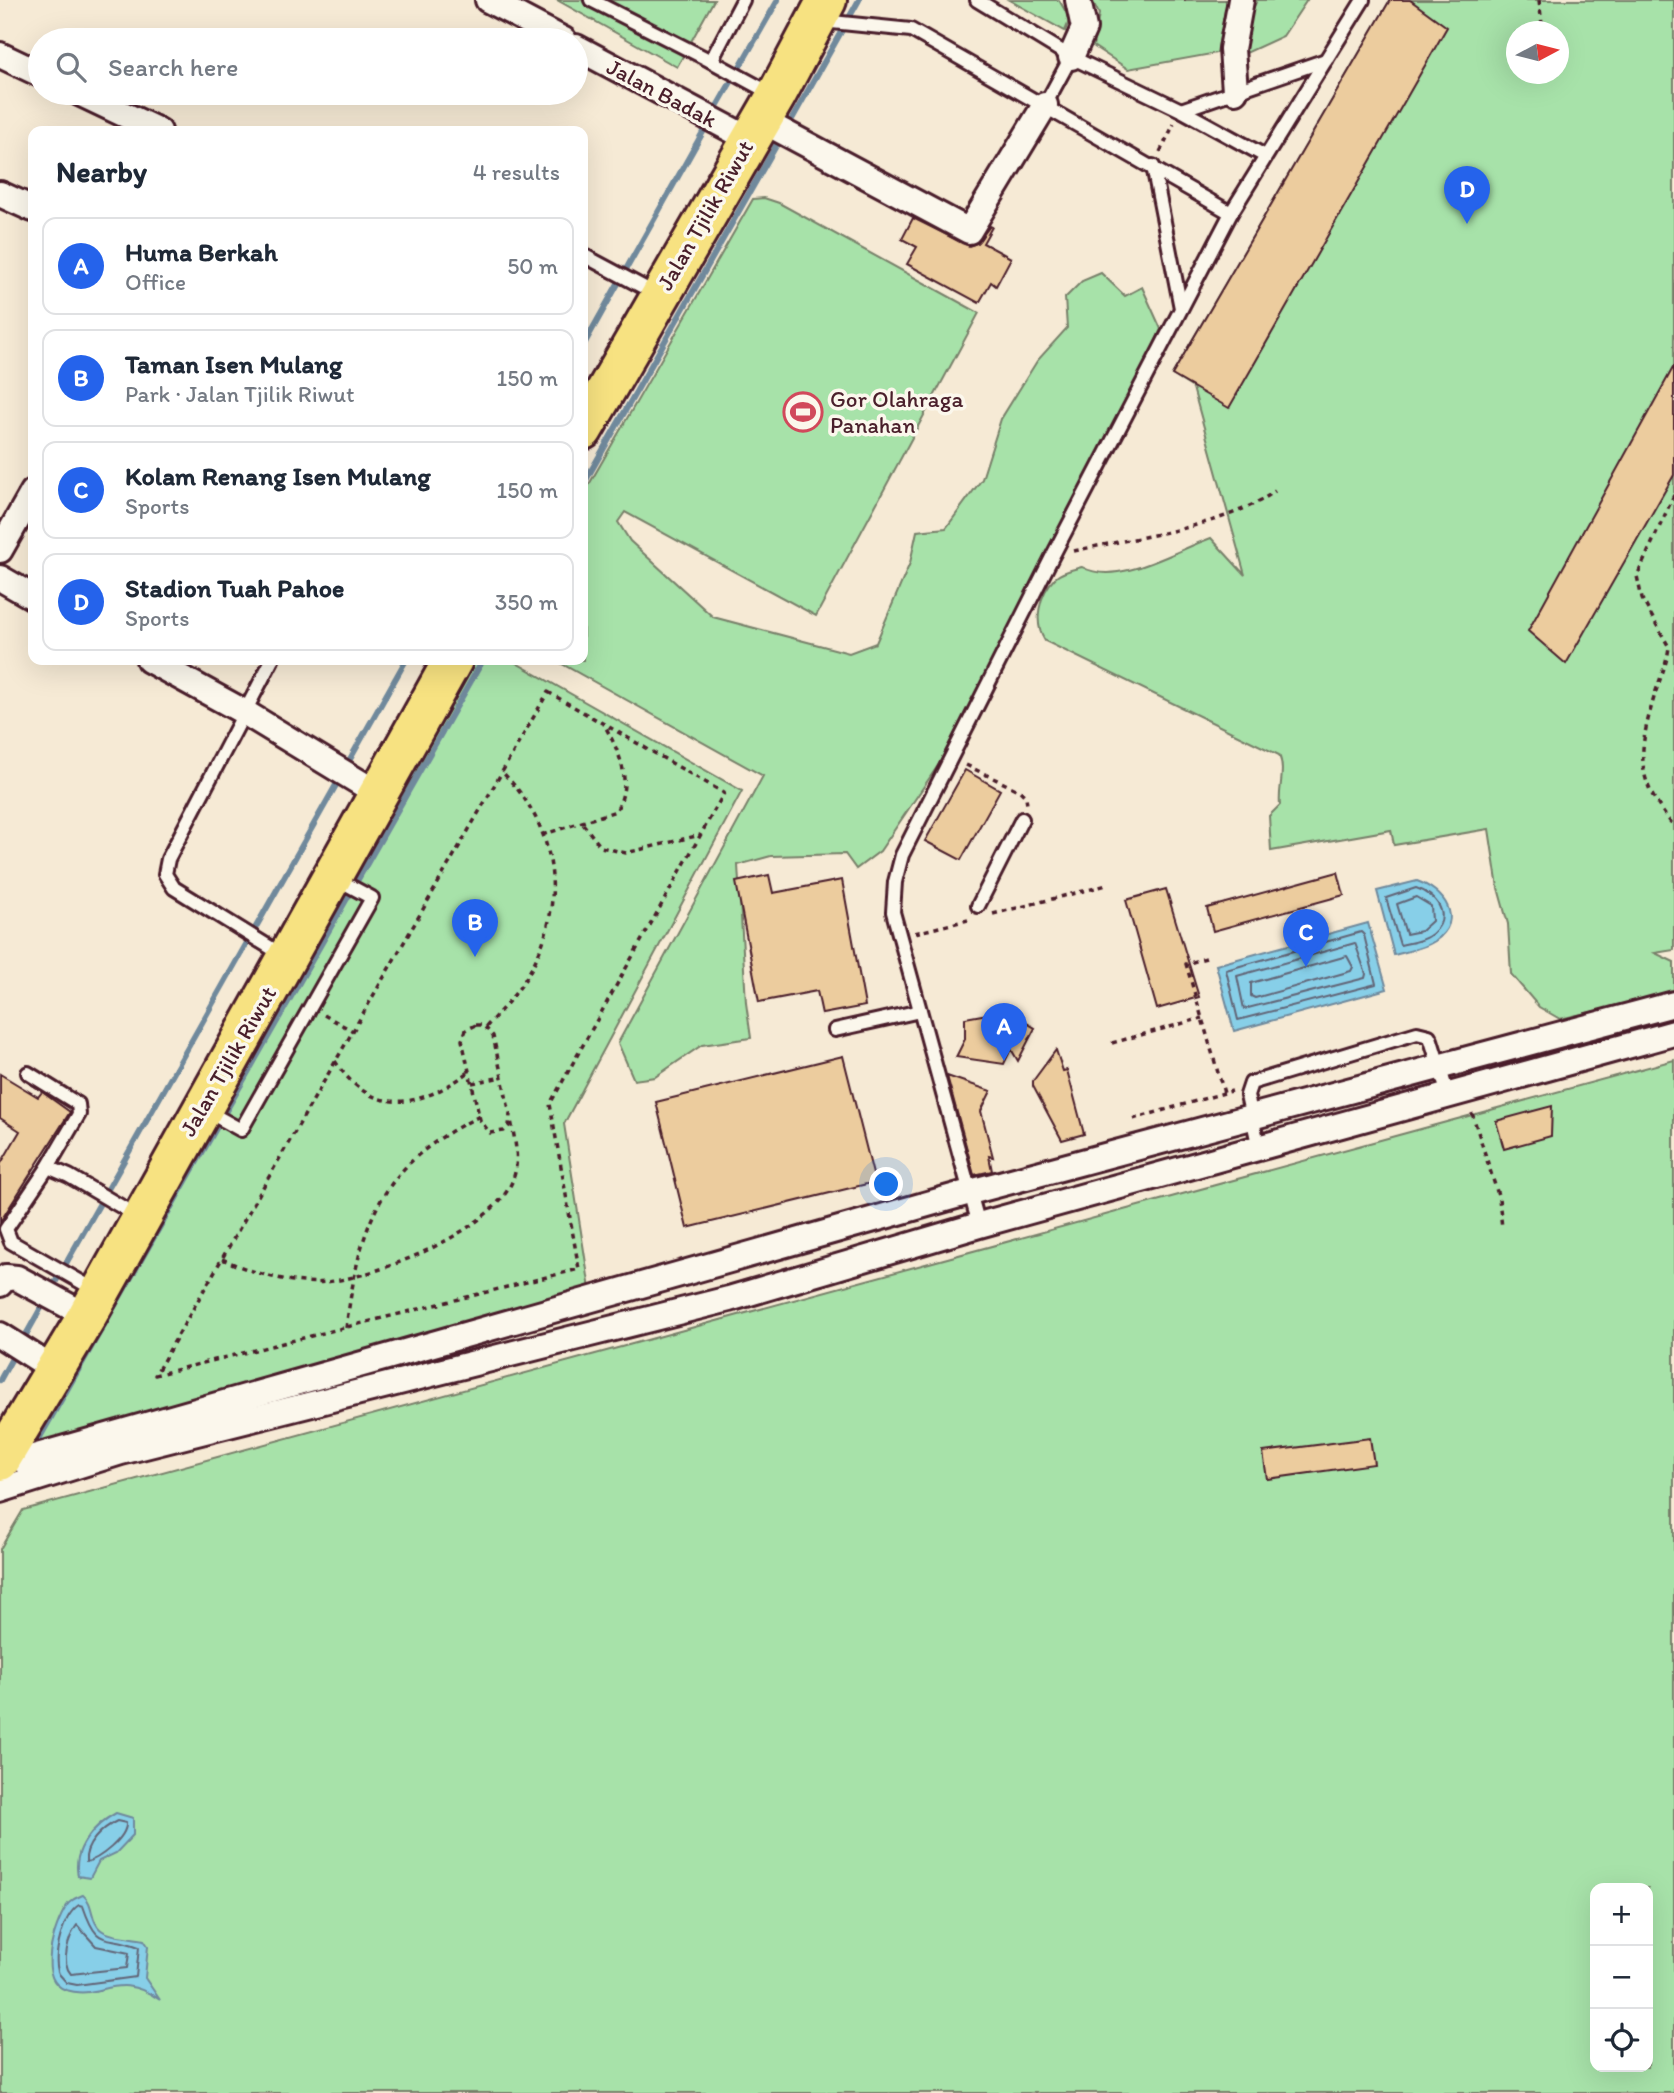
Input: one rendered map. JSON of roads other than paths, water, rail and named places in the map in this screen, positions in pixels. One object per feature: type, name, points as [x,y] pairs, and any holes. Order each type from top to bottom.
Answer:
[{"type":"highway","name":"Jalan Tjilik Riwut","points":[[588,421],[658,296],[769,122],[822,10]]},
{"type":"highway","name":"Jalan Tjilik Riwut","points":[[1,1468],[450,665]]},
{"type":"street","points":[[488,0],[541,28]]},
{"type":"street","points":[[1071,57],[1084,28],[1078,0]]},
{"type":"street","points":[[1235,91],[1231,49],[1241,0]]},
{"type":"street","name":"Jalan Badak","points":[[588,52],[769,122],[969,231],[1045,105]]},
{"type":"street","points":[[0,55],[28,68]]},
{"type":"street","points":[[104,105],[148,126]]},
{"type":"street","points":[[0,194],[28,207]]},
{"type":"street","points":[[0,550],[28,501]]},
{"type":"street","points":[[0,578],[28,594]]},
{"type":"street","points":[[158,665],[244,712],[377,793]]},
{"type":"street","points":[[1,1468],[970,1192],[1251,1116],[1440,1069],[1674,1004]]},
{"type":"street","points":[[1,1468],[121,1452],[729,1299],[979,1225],[1674,1033]]},
{"type":"street","points":[[0,1284],[6,1278],[17,1278],[93,1304]]},
{"type":"street","points":[[0,1335],[55,1370]]},
{"type":"lane","points":[[591,0],[711,61],[769,122]]},
{"type":"lane","points":[[711,61],[743,0]]},
{"type":"lane","points":[[977,0],[1071,57],[1181,110],[1265,156]]},
{"type":"lane","points":[[979,1225],[893,912],[898,869],[1052,557],[1231,213],[1363,0]]},
{"type":"lane","points":[[822,10],[911,30],[1231,213]]},
{"type":"lane","points":[[1045,105],[1071,57]]},
{"type":"lane","points":[[1181,110],[1326,60]]},
{"type":"lane","points":[[1153,166],[1181,308]]},
{"type":"lane","points":[[588,257],[658,296]]},
{"type":"lane","points":[[269,665],[168,859],[165,874],[174,888],[287,958]]},
{"type":"lane","points":[[982,911],[1022,819]]},
{"type":"lane","points":[[202,1108],[241,1130],[372,898],[332,876]]},
{"type":"lane","points":[[835,1030],[920,1011]]},
{"type":"lane","points":[[1259,1148],[1247,1086],[1254,1081],[1421,1033],[1431,1040],[1440,1069],[1457,1093]]},
{"type":"lane","points":[[28,1073],[78,1104],[79,1114],[6,1233],[11,1242],[93,1304]]},
{"type":"lane","points":[[48,1167],[56,1168],[140,1217]]},
{"type":"water","points":[[1417,881],[1427,885],[1442,898],[1450,915],[1449,924],[1430,944],[1394,955],[1377,891]]},
{"type":"water","points":[[1368,923],[1387,989],[1234,1031],[1216,965]]},
{"type":"water","points":[[116,1813],[133,1818],[133,1835],[116,1853],[99,1861],[90,1878],[78,1876],[78,1856],[86,1839],[100,1824]]},
{"type":"water","points":[[83,1895],[89,1903],[97,1926],[104,1932],[144,1940],[148,1946],[145,1978],[160,2000],[132,1987],[120,1986],[79,1992],[66,1990],[57,1984],[50,1964],[53,1939],[68,1905]]},
{"type":"waterway","points":[[712,115],[778,0]]},
{"type":"waterway","points":[[787,128],[859,0]]},
{"type":"waterway","points":[[588,337],[707,125]]},
{"type":"waterway","points":[[588,476],[781,137]]},
{"type":"waterway","points":[[345,768],[403,665]]},
{"type":"waterway","points":[[32,1451],[480,665]]},
{"type":"waterway","points":[[51,1290],[340,778]]},
{"type":"waterway","points":[[22,1342],[46,1299]]},
{"type":"waterway","points":[[0,1380],[16,1351]]},
{"type":"place","name":"Stadion Tuah Pahoe","points":[[1467,224]]},
{"type":"place","name":"Gor Olahraga Panahan","points":[[803,412]]},
{"type":"place","name":"Taman Isen Mulang","points":[[475,957]]},
{"type":"place","name":"Kolam Renang Isen Mulang","points":[[1306,967]]},
{"type":"place","name":"Huma Berkah","points":[[1004,1061]]}]
